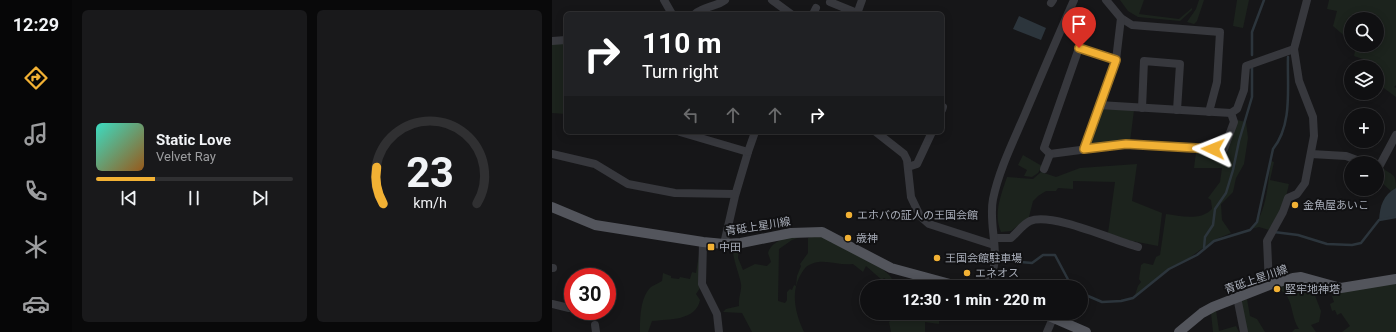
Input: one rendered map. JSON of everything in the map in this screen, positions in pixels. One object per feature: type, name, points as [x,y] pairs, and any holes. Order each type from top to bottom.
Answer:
[{"type":"main road","name":"青砥上星川線","points":[[554,210],[595,225],[724,244],[752,242],[791,233],[822,232],[891,268],[935,280]]},
{"type":"main road","name":"青砥上星川線","points":[[1179,332],[1202,313],[1236,297],[1269,285],[1301,277],[1333,287],[1348,288],[1396,279]]},
{"type":"main road","points":[[1058,320],[1086,332]]},
{"type":"street","points":[[664,0],[671,12]]},
{"type":"street","points":[[697,12],[700,9],[720,4],[725,0]]},
{"type":"street","points":[[772,0],[788,12]]},
{"type":"street","points":[[857,12],[862,0]]},
{"type":"street","points":[[990,280],[994,266],[994,242],[991,215],[993,199],[1008,153],[1074,0]]},
{"type":"street","points":[[1106,0],[1121,18],[1132,25],[1220,32],[1217,82],[1209,112]]},
{"type":"street","points":[[1269,285],[1267,241],[1283,212],[1288,198],[1297,194],[1305,183],[1314,136],[1313,118],[1299,82],[1294,49],[1306,0]]},
{"type":"street","points":[[830,2],[855,12]]},
{"type":"street","points":[[1084,149],[1116,60],[1121,18]]},
{"type":"street","points":[[552,41],[564,40]]},
{"type":"street","points":[[1050,154],[1044,148],[1079,48],[1116,60]]},
{"type":"street","points":[[1099,104],[1231,113],[1237,109],[1244,90],[1246,66],[1294,49]]},
{"type":"street","points":[[1142,108],[1144,61],[1180,64],[1177,110]]},
{"type":"street","points":[[1050,154],[1126,144],[1224,150],[1234,122],[1231,113]]},
{"type":"street","points":[[687,134],[748,152]]},
{"type":"street","points":[[724,244],[735,194],[754,134]]},
{"type":"street","points":[[879,134],[904,154],[907,160],[912,197],[920,216],[929,224],[994,242],[1011,238],[1030,221],[1036,220],[1068,223],[1138,247]]},
{"type":"street","points":[[908,167],[917,164],[931,134]]},
{"type":"street","points":[[1384,158],[1396,135]]},
{"type":"street","points":[[552,154],[595,164],[628,184],[675,193],[735,194]]},
{"type":"street","points":[[1044,169],[1050,154]]},
{"type":"street","points":[[1311,154],[1346,156]]},
{"type":"street","points":[[703,242],[702,284],[703,289],[717,314],[719,332]]},
{"type":"street","points":[[1236,297],[1244,332]]},
{"type":"street","points":[[552,304],[564,307]]},
{"type":"street","points":[[1047,332],[1052,320]]},
{"type":"shaded area","points":[[1120,0],[1144,0],[1139,14],[1179,19],[1192,8],[1192,10],[1180,21],[1138,17],[1128,11]]},
{"type":"shaded area","points":[[1199,0],[1204,0],[1197,21],[1194,24],[1187,22],[1196,9]]},
{"type":"shaded area","points":[[1237,0],[1249,0],[1243,28],[1233,26]]},
{"type":"shaded area","points":[[1329,0],[1396,0],[1396,85],[1394,87],[1396,88],[1396,97],[1384,88],[1384,60],[1366,60],[1354,56],[1355,52],[1384,52],[1384,12],[1344,12],[1344,35],[1333,26],[1337,11],[1327,9]]},
{"type":"shaded area","points":[[1019,16],[1046,28],[1041,40],[1013,29]]},
{"type":"shaded area","points":[[564,41],[564,114],[552,113],[552,42]]},
{"type":"shaded area","points":[[1101,107],[1134,110],[1130,142],[1095,146],[1089,142]]},
{"type":"shaded area","points":[[1237,120],[1246,122],[1248,138],[1244,164],[1236,178],[1233,192],[1221,204],[1222,220],[1231,233],[1214,240],[1189,258],[1169,268],[1135,295],[1141,282],[1139,279],[1141,265],[1144,263],[1153,265],[1156,257],[1160,255],[1166,214],[1190,217],[1202,215],[1212,209],[1211,200],[1208,198],[1220,182],[1222,168],[1194,168],[1196,152],[1225,153]]},
{"type":"shaded area","points":[[1023,155],[1042,166],[1038,173],[1032,177],[1024,176],[1027,170],[1018,165]]},
{"type":"shaded area","points":[[1271,161],[1274,162],[1270,180],[1289,184],[1285,201],[1269,230],[1259,227],[1251,229],[1256,223],[1264,206]]},
{"type":"shaded area","points":[[1137,164],[1132,201],[1162,213],[1158,246],[1127,240],[1108,233],[1115,182],[1073,181],[1073,189],[1058,188],[1056,191],[1046,191],[1033,201],[1029,217],[1011,231],[1001,232],[998,211],[1000,198],[1007,177],[1033,179],[1041,172],[1056,177],[1080,168]]},
{"type":"shaded area","points":[[1384,169],[1394,176],[1395,179],[1396,188],[1391,191],[1384,185]]},
{"type":"shaded area","points":[[1396,188],[1396,217],[1379,220],[1383,201],[1388,194]]},
{"type":"shaded area","points":[[808,233],[828,238],[831,243],[835,242],[869,260],[881,268],[892,280],[886,280],[884,278],[882,280],[866,266],[863,272],[853,264],[818,262],[812,264],[806,267],[797,283],[795,291],[796,307],[804,332],[752,332],[742,313],[723,312],[726,309],[739,306],[741,284],[733,249],[739,249],[738,258],[743,270],[755,264],[767,266],[771,262],[768,253],[770,248],[779,241]],"holes":[[[808,234],[811,237],[808,238],[808,253],[800,264],[801,266],[797,276],[796,286],[794,285],[792,290],[790,289],[787,292],[787,300],[785,303],[778,301],[779,249],[792,240]]]},
{"type":"shaded area","points":[[699,254],[700,288],[696,294],[700,300],[697,307],[693,312],[681,318],[652,321],[648,332],[640,332],[641,308],[647,291],[662,281],[663,273],[671,276],[671,278],[679,279],[680,277],[690,279],[692,272],[696,273]]},
{"type":"shaded area","points":[[1303,281],[1336,290],[1396,282],[1396,332],[1342,332],[1350,326],[1341,313],[1337,315],[1335,310],[1332,311],[1330,304],[1334,302],[1331,293],[1323,289],[1314,293],[1321,311],[1319,322],[1311,325],[1316,332],[1292,332],[1295,329],[1299,329],[1289,300],[1278,287]]},
{"type":"shaded area","points":[[1247,299],[1250,316],[1257,319],[1265,332],[1245,332],[1240,302]]},
{"type":"shaded area","points":[[1216,310],[1219,331],[1236,326],[1239,332],[1213,332],[1211,313]]},
{"type":"shaded area","points":[[891,320],[939,320],[939,324],[925,322],[925,332],[891,332],[889,322]]},
{"type":"waterway","points":[[1252,55],[1252,32],[1264,0]]},
{"type":"waterway","points":[[1088,296],[1102,302],[1121,301],[1133,298],[1169,269],[1197,255],[1214,241],[1250,230],[1257,222],[1273,149],[1284,128],[1288,105],[1288,57]]},
{"type":"waterway","points":[[1204,248],[1205,237],[1213,225],[1215,209],[1226,193],[1233,170],[1239,141],[1252,97],[1252,68]]},
{"type":"waterway","points":[[1274,232],[1298,235],[1327,244],[1352,245],[1361,243],[1379,220],[1396,217]]},
{"type":"waterway","points":[[1002,257],[1032,263],[1043,255],[1055,255],[1068,280]]},
{"type":"place","name":"金魚屋あいこ","points":[[1295,205]]},
{"type":"place","name":"エホバの証人の王国会館","points":[[849,215]]},
{"type":"place","name":"歳神","points":[[848,238]]},
{"type":"place","name":"中田","points":[[711,247]]},
{"type":"place","name":"王国会館駐車場","points":[[937,258]]},
{"type":"place","name":"エネオス","points":[[967,273]]},
{"type":"place","name":"堅牢地神塔","points":[[1277,289]]},
{"type":"route","points":[[1079,48],[1116,60],[1084,149],[1126,144],[1213,149]]}]
